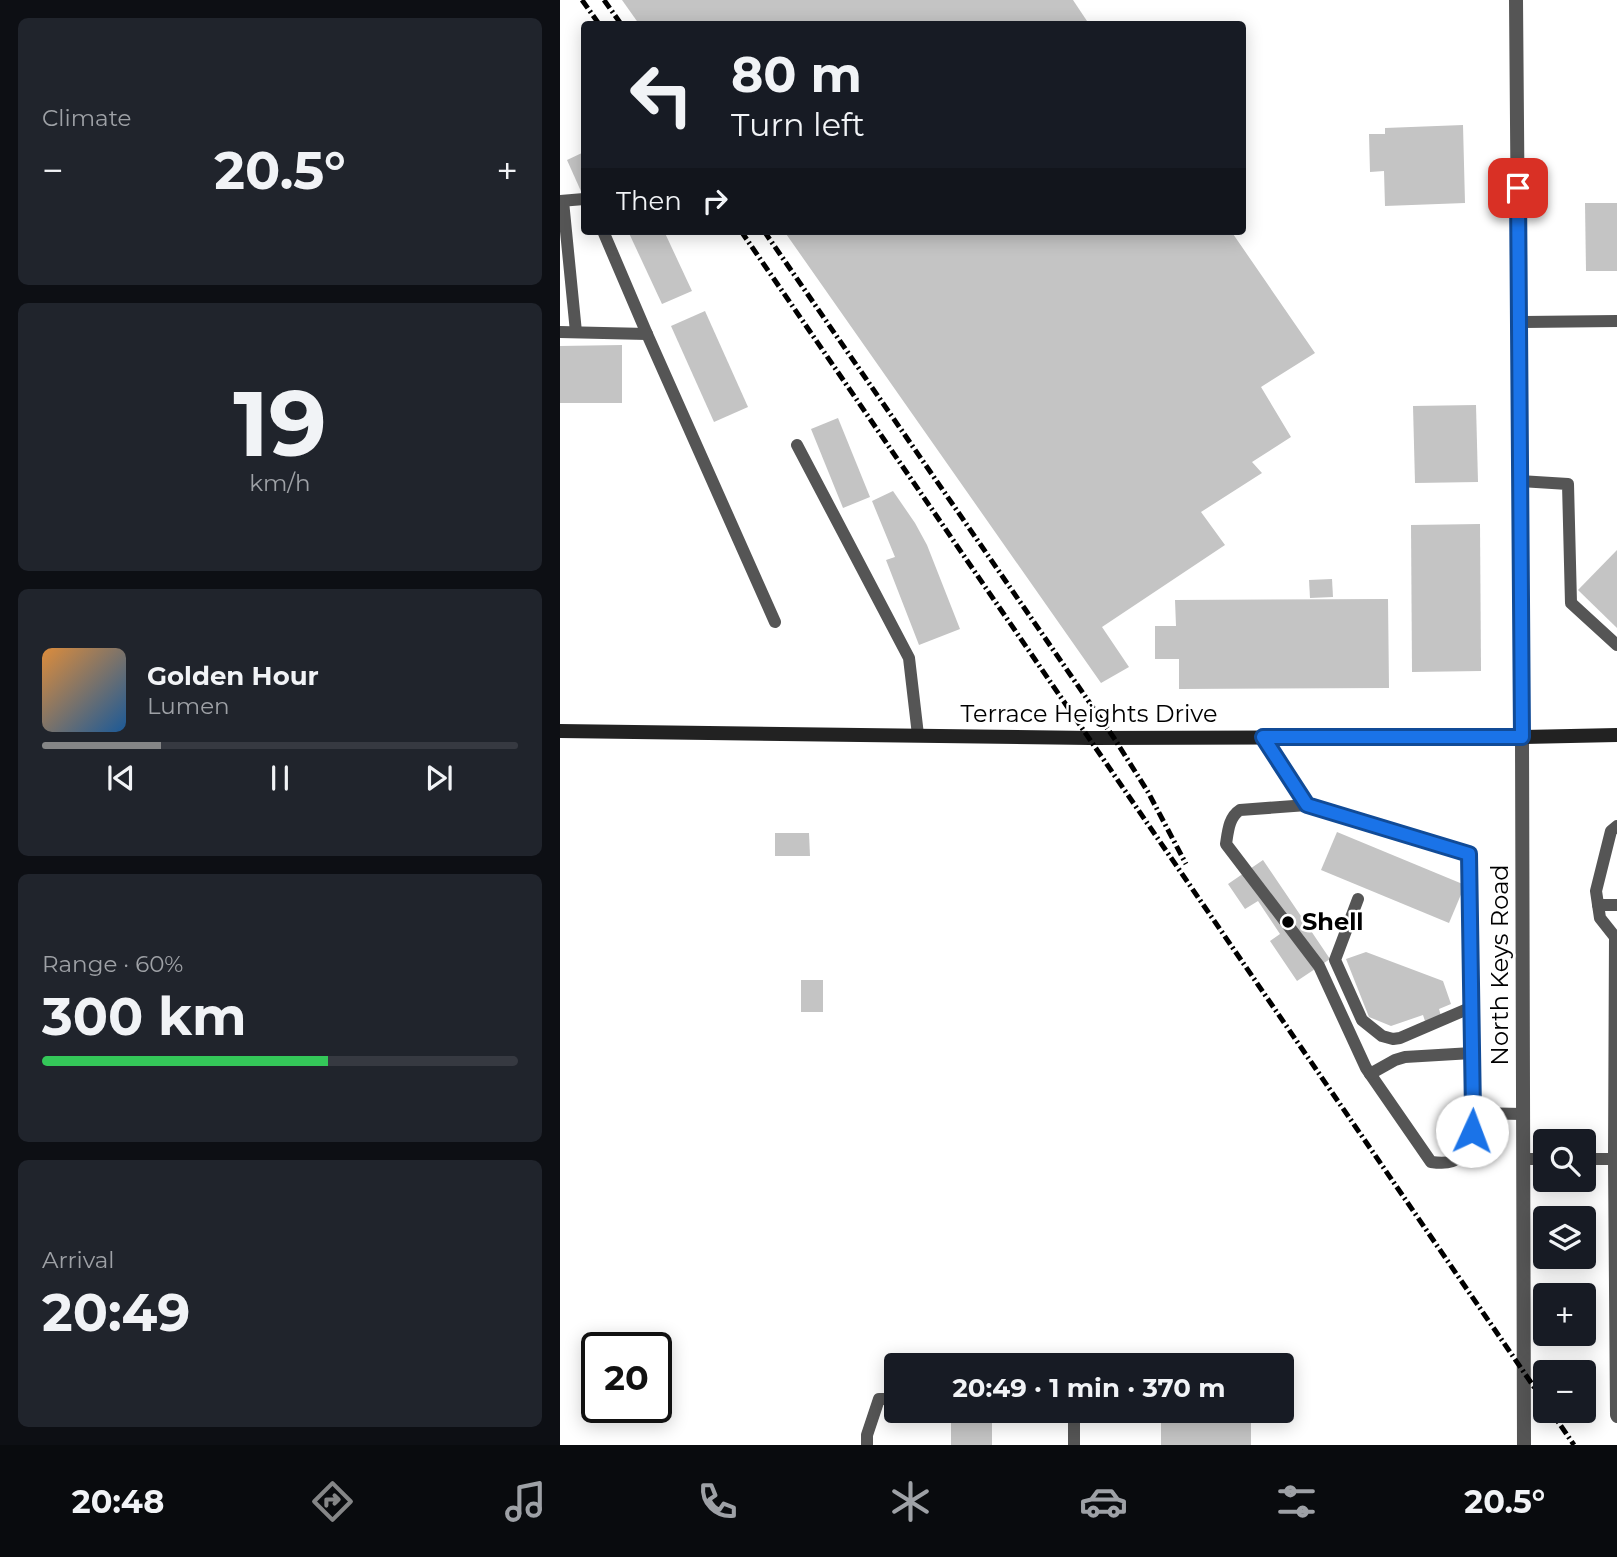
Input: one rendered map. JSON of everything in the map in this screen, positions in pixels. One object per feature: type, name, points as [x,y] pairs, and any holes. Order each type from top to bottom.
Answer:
[{"type":"main road","name":"Terrace Heights Drive","points":[[560,731],[1090,738],[1617,735]]},
{"type":"street","name":"North Keys Road","points":[[1516,0],[1524,1445]]},
{"type":"lane","points":[[576,332],[561,201],[581,200]]},
{"type":"lane","points":[[605,235],[775,622]]},
{"type":"lane","points":[[1519,321],[1617,321]]},
{"type":"lane","points":[[560,332],[647,334]]},
{"type":"lane","points":[[797,445],[909,658],[918,735]]},
{"type":"lane","points":[[1520,481],[1569,484],[1571,603],[1617,645]]},
{"type":"lane","points":[[1263,737],[1307,805]]},
{"type":"lane","points":[[1307,805],[1469,854],[1472,1007],[1471,1148],[1455,1161],[1446,1164],[1431,1162],[1366,1068],[1319,966],[1226,844],[1228,828],[1234,814],[1240,810],[1307,805]]},
{"type":"lane","points":[[1617,826],[1611,831],[1596,891],[1600,918],[1615,937],[1617,1417]]},
{"type":"lane","points":[[1358,899],[1335,960],[1362,1020],[1382,1037],[1393,1039],[1472,1007]]},
{"type":"lane","points":[[1598,905],[1617,905]]},
{"type":"lane","points":[[1370,1074],[1405,1057],[1472,1053]]},
{"type":"lane","points":[[1473,1113],[1523,1114]]},
{"type":"lane","points":[[1523,1159],[1533,1159]]},
{"type":"lane","points":[[1596,1159],[1616,1159]]},
{"type":"lane","points":[[867,1445],[867,1435],[879,1399],[884,1399]]},
{"type":"lane","points":[[1074,1423],[1074,1445]]},
{"type":"building","points":[[622,0],[1073,0],[1087,21],[637,21]]},
{"type":"building","points":[[1463,125],[1465,203],[1385,206],[1384,171],[1370,172],[1369,134],[1385,134],[1385,128]]},
{"type":"building","points":[[581,153],[581,191],[567,160]]},
{"type":"building","points":[[1585,203],[1617,203],[1617,271],[1586,271]]},
{"type":"building","points":[[630,235],[666,235],[692,291],[662,304]]},
{"type":"building","points":[[787,235],[1234,235],[1315,353],[1261,387],[1291,437],[1252,462],[1262,473],[1201,512],[1225,545],[1102,627],[1129,667],[1101,683]]},
{"type":"building","points":[[705,311],[748,407],[714,422],[671,326]]},
{"type":"building","points":[[622,345],[622,403],[560,403],[560,346]]},
{"type":"building","points":[[1476,405],[1478,482],[1415,483],[1413,406]]},
{"type":"building","points":[[838,418],[870,497],[843,508],[811,429]]},
{"type":"building","points":[[893,491],[927,545],[960,629],[919,645],[886,560],[895,557],[872,501]]},
{"type":"building","points":[[1480,524],[1481,671],[1412,672],[1411,525]]},
{"type":"building","points":[[1617,550],[1617,628],[1578,590]]},
{"type":"building","points":[[1332,579],[1333,597],[1310,598],[1309,580]]},
{"type":"building","points":[[1388,599],[1389,688],[1179,689],[1179,659],[1155,659],[1155,626],[1176,626],[1175,600]]},
{"type":"building","name":"Shell","points":[[1337,832],[1465,885],[1449,923],[1321,870]]},
{"type":"building","points":[[775,833],[809,833],[810,856],[775,856]]},
{"type":"building","name":"Shell","points":[[1263,860],[1330,959],[1297,981],[1270,941],[1280,934],[1258,901],[1245,909],[1228,884]]},
{"type":"building","name":"Shell","points":[[1366,952],[1443,981],[1451,1004],[1439,1009],[1441,1016],[1425,1021],[1423,1015],[1391,1026],[1369,1017],[1346,959]]},
{"type":"building","points":[[801,980],[823,980],[823,1012],[801,1012]]},
{"type":"building","points":[[951,1423],[992,1423],[992,1445],[951,1445]]},
{"type":"building","points":[[1161,1423],[1251,1423],[1251,1445],[1161,1445]]},
{"type":"railway","points":[[582,0],[597,21]]},
{"type":"railway","points":[[604,0],[619,21]]},
{"type":"railway","points":[[744,235],[1533,1386]]},
{"type":"railway","points":[[767,235],[1114,738],[1148,792],[1186,864]]},
{"type":"railway","points":[[1559,1423],[1574,1445]]},
{"type":"place","name":"Shell","points":[[1288,922]]},
{"type":"route","points":[[1472,1131],[1469,854],[1307,805],[1263,737],[1522,737],[1518,188]]}]
